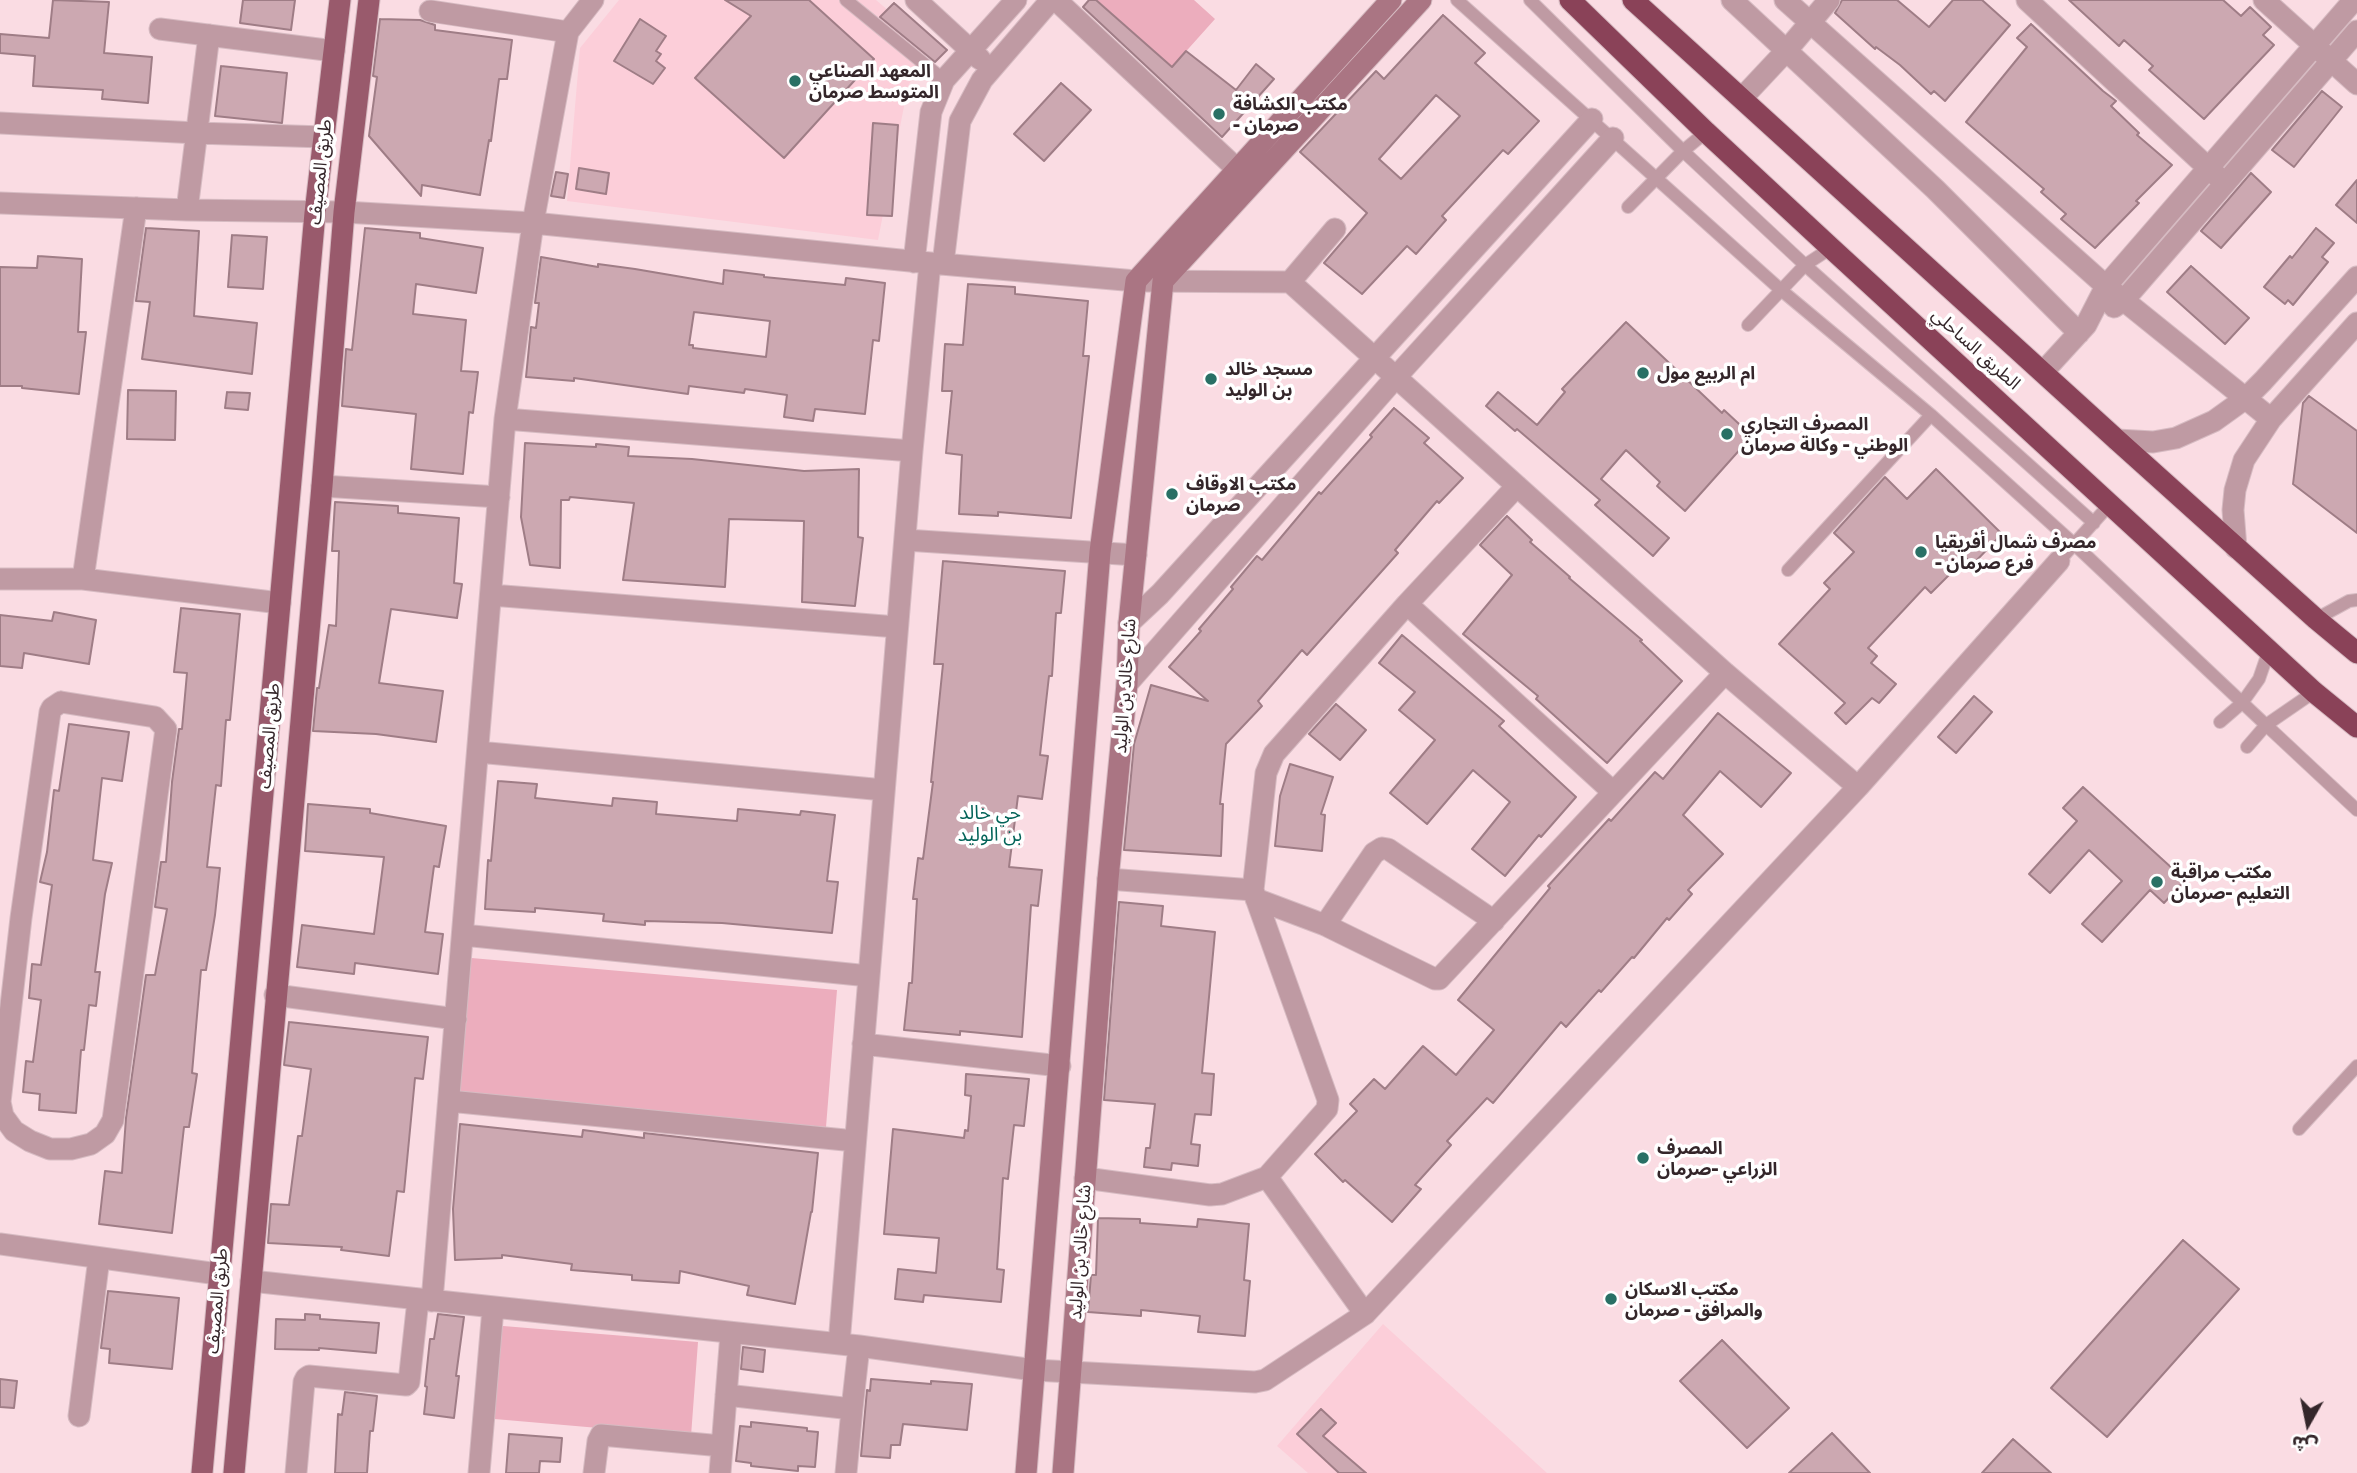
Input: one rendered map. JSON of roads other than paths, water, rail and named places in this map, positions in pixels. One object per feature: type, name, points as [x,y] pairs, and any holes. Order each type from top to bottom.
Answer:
[{"type":"highway","name":"الطريق الساحلي","points":[[1570,0],[1831,248],[2314,692],[2357,726]]},
{"type":"highway","name":"الطريق الساحلي","points":[[1633,0],[2236,548],[2357,653]]},
{"type":"main road","name":"طريق المصيف","points":[[202,1473],[315,213],[340,0]]},
{"type":"main road","name":"طريق المصيف","points":[[234,1473],[344,212],[369,0]]},
{"type":"street","points":[[296,1473],[306,1378],[309,1376],[406,1385],[409,1382],[425,1301],[449,1101],[505,419],[533,223],[568,32],[593,0]]},
{"type":"street","points":[[916,0],[992,70]]},
{"type":"street","points":[[846,1473],[852,1409],[849,1345],[855,1141],[929,263],[931,112],[944,80],[1016,0]]},
{"type":"street","points":[[929,263],[960,121],[982,80],[1054,0],[1238,170]]},
{"type":"street","points":[[1163,281],[1421,0]]},
{"type":"street","points":[[1732,0],[2083,329]]},
{"type":"street","points":[[1785,0],[2106,286],[2271,419]]},
{"type":"street","points":[[1742,98],[1829,0]]},
{"type":"street","points":[[2027,0],[2224,182]]},
{"type":"street","points":[[2083,329],[2106,286],[2354,0]]},
{"type":"street","points":[[2273,3],[2357,85]]},
{"type":"street","points":[[1136,281],[1385,6],[1397,28]]},
{"type":"street","points":[[430,11],[568,32]]},
{"type":"street","points":[[160,29],[334,51]]},
{"type":"street","points":[[2043,372],[2083,329],[2124,300],[2357,31]]},
{"type":"street","points":[[187,211],[209,35]]},
{"type":"street","points":[[1129,623],[1160,594],[1592,119]]},
{"type":"street","points":[[0,123],[324,137]]},
{"type":"street","points":[[1127,684],[1395,377],[1613,138]]},
{"type":"street","points":[[0,203],[187,211],[344,212],[533,223],[1136,281],[1290,282],[1725,673],[1858,787]]},
{"type":"street","points":[[83,579],[136,208]]},
{"type":"street","points":[[1290,282],[1335,229]]},
{"type":"street","points":[[2117,440],[2154,442],[2176,438],[2214,421],[2246,398],[2357,277]]},
{"type":"street","name":"شارع خالد بن الوليد","points":[[1026,1473],[1100,552],[1136,281]]},
{"type":"street","name":"شارع خالد بن الوليد","points":[[1063,1473],[1108,879],[1127,684],[1129,623],[1163,281]]},
{"type":"street","points":[[2236,548],[2233,510],[2235,490],[2244,460],[2271,419],[2357,323]]},
{"type":"street","points":[[505,419],[912,451]]},
{"type":"street","points":[[322,486],[499,497]]},
{"type":"street","points":[[1085,1178],[1216,1195],[1267,1177],[1329,1105],[1254,895],[1269,760],[1407,604],[1517,486]]},
{"type":"street","points":[[905,540],[1136,555]]},
{"type":"street","points":[[251,1281],[849,1345],[1034,1370],[1265,1380],[1365,1314],[1858,787],[2059,561]]},
{"type":"street","points":[[0,579],[83,579],[280,603]]},
{"type":"street","points":[[1160,594],[1184,616]]},
{"type":"street","points":[[491,595],[897,627]]},
{"type":"street","points":[[1407,604],[1614,792]]},
{"type":"street","points":[[1108,879],[1254,895],[1439,979],[1725,673]]},
{"type":"street","points":[[61,702],[155,717],[166,729],[113,1120],[105,1134],[91,1144],[71,1149],[50,1149],[14,1131],[3,1116],[0,1102],[10,916],[52,708],[61,702]]},
{"type":"street","points":[[478,752],[884,790]]},
{"type":"street","points":[[1325,925],[1374,853],[1382,848],[1388,849],[1494,921]]},
{"type":"street","points":[[463,935],[869,976]]},
{"type":"street","points":[[275,995],[456,1019]]},
{"type":"street","points":[[863,1044],[1059,1066]]},
{"type":"street","points":[[449,1101],[855,1141]]},
{"type":"street","points":[[1267,1177],[1365,1314]]},
{"type":"street","points":[[0,1244],[218,1274]]},
{"type":"street","points":[[79,1416],[99,1258]]},
{"type":"street","points":[[480,1473],[493,1308]]},
{"type":"street","points":[[720,1473],[731,1333]]},
{"type":"street","points":[[726,1395],[852,1409]]},
{"type":"street","points":[[594,1473],[597,1441],[601,1436],[722,1446]]},
{"type":"lane","points":[[846,0],[944,80]]},
{"type":"lane","points":[[1457,0],[1782,290],[1931,415],[2074,544],[2357,810]]},
{"type":"lane","points":[[1530,0],[1683,151],[1805,265],[2094,523]]},
{"type":"lane","points":[[1628,207],[1683,151],[1706,132]]},
{"type":"lane","points":[[1748,324],[1805,265],[1831,248]]},
{"type":"lane","points":[[1788,570],[1931,415]]},
{"type":"lane","points":[[2059,561],[2111,503]]},
{"type":"lane","points":[[2316,620],[2349,601],[2357,600]]},
{"type":"lane","points":[[2220,722],[2242,703],[2259,679],[2269,650]]},
{"type":"lane","points":[[2247,747],[2266,725],[2314,692]]},
{"type":"lane","points":[[2299,1129],[2357,1066]]},
{"type":"place","name":"المعهد الصناعي المتوسط صرمان","points":[[795,81]]},
{"type":"place","name":"مكتب الكشافة - صرمان","points":[[1219,114]]},
{"type":"place","name":"ام الربيع مول","points":[[1643,373]]},
{"type":"place","name":"مسجد خالد بن الوليد","points":[[1211,379]]},
{"type":"place","name":"المصرف التجاري الوطني - وكالة صرمان","points":[[1727,434]]},
{"type":"place","name":"مكتب الاوقاف صرمان","points":[[1172,494]]},
{"type":"place","name":"مصرف شمال أفريقيا - فرع صرمان","points":[[1921,552]]},
{"type":"place","name":"مكتب مراقبة التعليم -صرمان","points":[[2157,882]]},
{"type":"place","name":"المصرف الزراعي -صرمان","points":[[1643,1158]]},
{"type":"place","name":"مكتب الاسكان والمرافق - صرمان","points":[[1611,1299]]},
{"type":"district","name":"حي خالد بن الوليد","points":[[990,824]]}]
